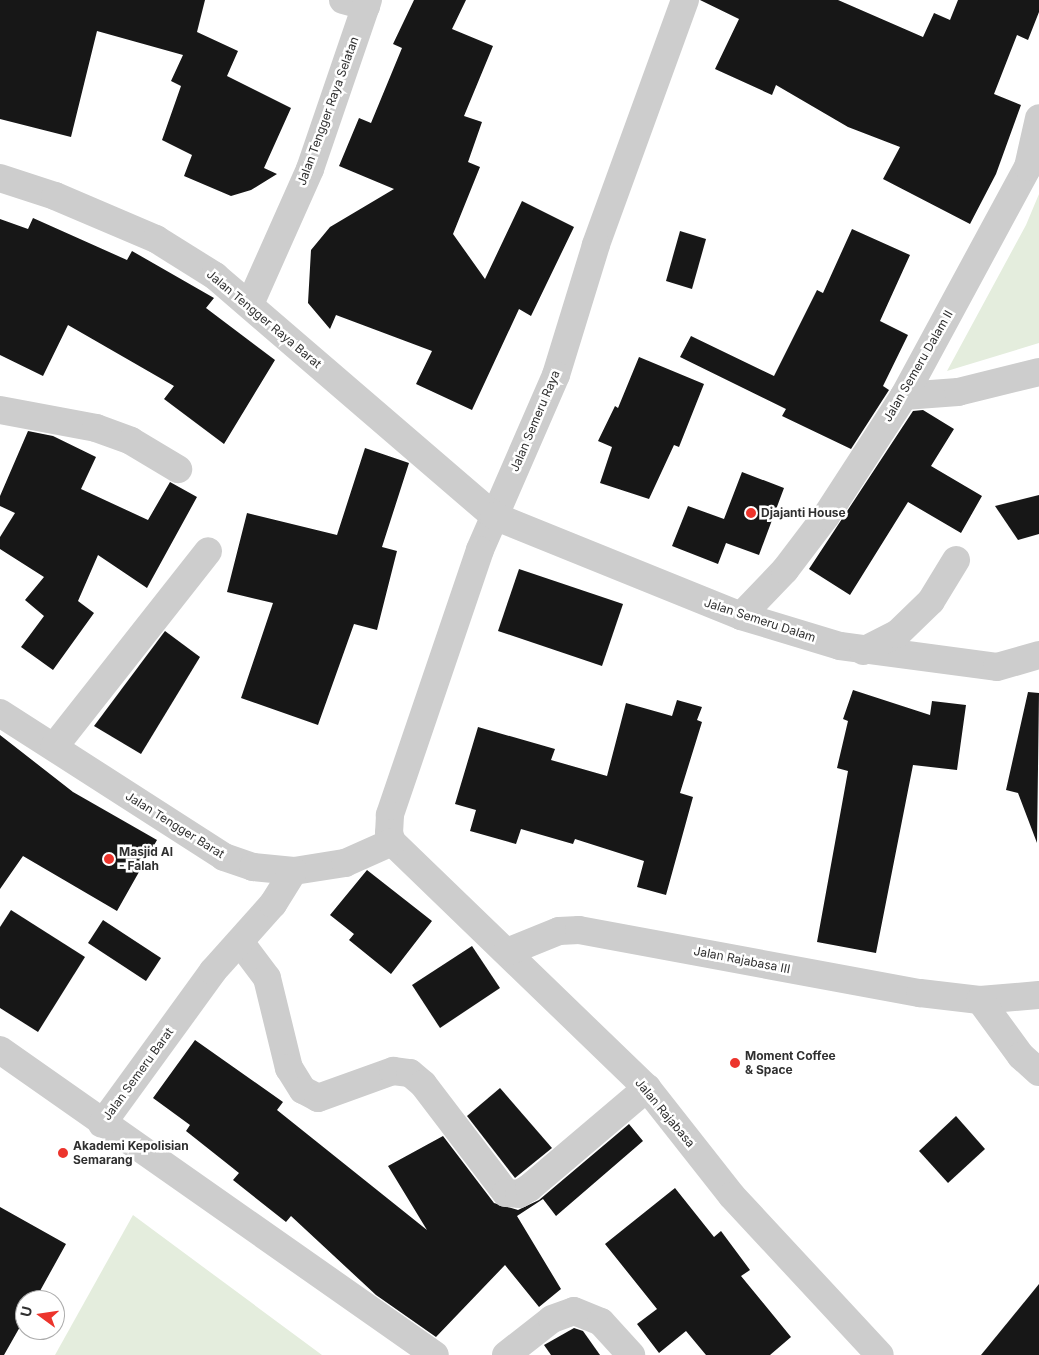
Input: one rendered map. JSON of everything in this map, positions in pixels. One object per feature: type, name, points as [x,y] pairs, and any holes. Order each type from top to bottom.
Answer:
[{"type":"street","name":"Jalan Semeru Raya","points":[[392,842],[390,815],[494,516],[556,375],[596,245],[685,0]]},
{"type":"street","name":"Jalan Tengger Raya Selatan","points":[[250,304],[310,169],[359,2]]},
{"type":"street","name":"Jalan Semeru Dalam II","points":[[741,616],[785,570],[826,516],[904,396],[1028,167],[1039,118]]},
{"type":"street","name":"Jalan Tengger Raya Barat","points":[[0,178],[56,196],[156,238],[215,276],[250,304],[494,516]]},
{"type":"street","points":[[904,396],[958,392],[1039,372]]},
{"type":"street","points":[[0,410],[96,428],[131,441],[178,469]]},
{"type":"street","name":"Jalan Semeru Dalam","points":[[494,516],[741,616],[863,651],[997,667],[1039,655]]},
{"type":"street","points":[[54,747],[208,551]]},
{"type":"street","points":[[863,651],[897,634],[931,601],[956,560]]},
{"type":"street","name":"Jalan Tengger Barat","points":[[0,713],[224,857],[253,867],[294,871],[345,863],[392,842]]},
{"type":"street","name":"Jalan Rajabasa","points":[[392,842],[647,1088],[732,1196],[880,1355]]},
{"type":"street","name":"Jalan Semeru Barat","points":[[294,871],[273,904],[213,971],[102,1124],[436,1355]]},
{"type":"street","name":"Jalan Rajabasa III","points":[[507,952],[559,931],[579,930],[920,994],[980,1000],[1039,995]]},
{"type":"street","points":[[240,942],[267,978],[289,1068],[303,1090],[318,1098],[393,1071],[410,1073],[423,1084],[506,1193],[519,1194],[529,1188],[647,1088]]},
{"type":"street","points":[[980,1000],[1021,1056],[1039,1072]]},
{"type":"street","points":[[0,1050],[102,1124]]},
{"type":"street","points":[[506,1355],[552,1319],[574,1311],[600,1322],[631,1355]]},
{"type":"green space","points":[[1039,194],[1039,343],[947,371],[1026,225]]},
{"type":"green space","points":[[133,1215],[322,1355],[55,1355]]},
{"type":"building","points":[[0,0],[205,0],[197,32],[238,51],[227,76],[291,108],[264,168],[277,174],[251,190],[231,196],[184,176],[192,155],[162,140],[181,86],[171,81],[183,55],[97,31],[71,137],[0,119]]},
{"type":"building","points":[[414,0],[466,0],[452,29],[493,46],[464,116],[482,122],[468,162],[480,167],[453,234],[485,279],[522,201],[574,227],[531,316],[519,309],[472,410],[416,384],[432,351],[336,315],[330,329],[308,303],[311,250],[330,227],[394,189],[339,166],[359,118],[371,123],[402,48],[393,44]]},
{"type":"building","points":[[700,0],[838,0],[923,37],[934,13],[950,20],[958,0],[1039,0],[1039,12],[1028,40],[1017,35],[994,94],[1021,105],[996,174],[970,224],[883,179],[900,147],[848,127],[776,85],[772,95],[715,69],[739,19]]},
{"type":"building","points":[[33,218],[127,260],[132,251],[214,298],[206,308],[275,360],[224,444],[164,399],[174,386],[68,325],[43,376],[0,355],[0,219],[28,229]]},
{"type":"building","points":[[852,229],[910,255],[880,321],[908,335],[883,386],[889,390],[851,449],[782,416],[786,409],[680,357],[691,336],[774,376],[817,290],[823,293]]},
{"type":"building","points":[[680,231],[706,239],[692,289],[666,281]]},
{"type":"building","points":[[639,357],[704,384],[679,447],[674,445],[649,499],[600,483],[612,447],[598,441],[615,406],[618,408]]},
{"type":"building","points":[[923,410],[954,429],[931,466],[982,496],[961,533],[908,502],[850,595],[809,569],[913,411]]},
{"type":"building","points":[[28,431],[53,436],[96,457],[81,489],[148,520],[170,482],[197,497],[147,588],[98,555],[78,601],[94,613],[53,670],[21,647],[44,616],[25,600],[44,577],[0,549],[0,537],[15,513],[0,506],[0,496]]},
{"type":"building","points":[[365,448],[409,463],[382,547],[397,551],[377,630],[354,624],[318,725],[241,698],[273,603],[227,592],[247,513],[337,535]]},
{"type":"building","name":"Djajanti House","points":[[742,472],[784,488],[759,555],[726,543],[718,564],[672,546],[688,506],[724,519]]},
{"type":"building","points":[[1039,495],[1039,534],[1018,540],[995,506]]},
{"type":"building","points":[[519,569],[623,604],[602,666],[498,631]]},
{"type":"building","points":[[165,631],[200,657],[141,754],[94,726]]},
{"type":"building","points":[[853,690],[930,715],[932,701],[966,705],[957,770],[913,765],[876,953],[817,942],[848,771],[837,768],[848,721],[843,719]]},
{"type":"building","points":[[1028,692],[1039,693],[1037,843],[1018,793],[1006,790]]},
{"type":"building","points":[[677,700],[702,707],[697,720],[702,722],[680,793],[693,797],[666,895],[637,887],[644,861],[575,839],[573,844],[521,829],[516,844],[470,831],[476,810],[455,804],[478,727],[555,749],[551,760],[607,776],[626,703],[672,716]]},
{"type":"building","points":[[0,735],[73,792],[157,840],[117,911],[23,856],[0,889]]},
{"type":"building","points":[[367,870],[432,921],[391,974],[349,940],[354,934],[330,915]]},
{"type":"building","points":[[11,910],[85,957],[38,1032],[0,1008],[0,927]]},
{"type":"building","points":[[103,920],[161,958],[146,981],[88,943]]},
{"type":"building","points":[[472,946],[500,988],[440,1028],[412,985]]},
{"type":"building","points":[[195,1040],[283,1102],[277,1110],[427,1230],[388,1166],[443,1136],[494,1203],[518,1210],[539,1200],[629,1124],[643,1141],[556,1216],[543,1199],[517,1216],[561,1289],[539,1307],[505,1265],[436,1337],[376,1295],[291,1216],[286,1222],[233,1180],[239,1173],[186,1131],[190,1125],[153,1098]]},
{"type":"building","points":[[500,1088],[552,1148],[515,1178],[467,1116]]},
{"type":"building","points":[[956,1116],[985,1149],[948,1183],[919,1151]]},
{"type":"building","points":[[675,1188],[714,1237],[721,1231],[750,1270],[741,1276],[791,1337],[770,1355],[706,1355],[686,1331],[659,1353],[637,1324],[657,1309],[605,1244]]},
{"type":"building","points":[[0,1207],[66,1244],[41,1290],[15,1290],[15,1336],[4,1355],[0,1355]]},
{"type":"building","points":[[1039,1284],[1039,1355],[981,1355]]},
{"type":"building","points":[[574,1328],[583,1331],[600,1355],[551,1355],[544,1345]]},
{"type":"place","name":"Djajanti House","points":[[751,513]]},
{"type":"place","name":"Masjid Al - Falah","points":[[109,859]]},
{"type":"place","name":"Moment Coffee & Space","points":[[735,1063]]},
{"type":"place","name":"Akademi Kepolisian Semarang","points":[[63,1153]]}]
